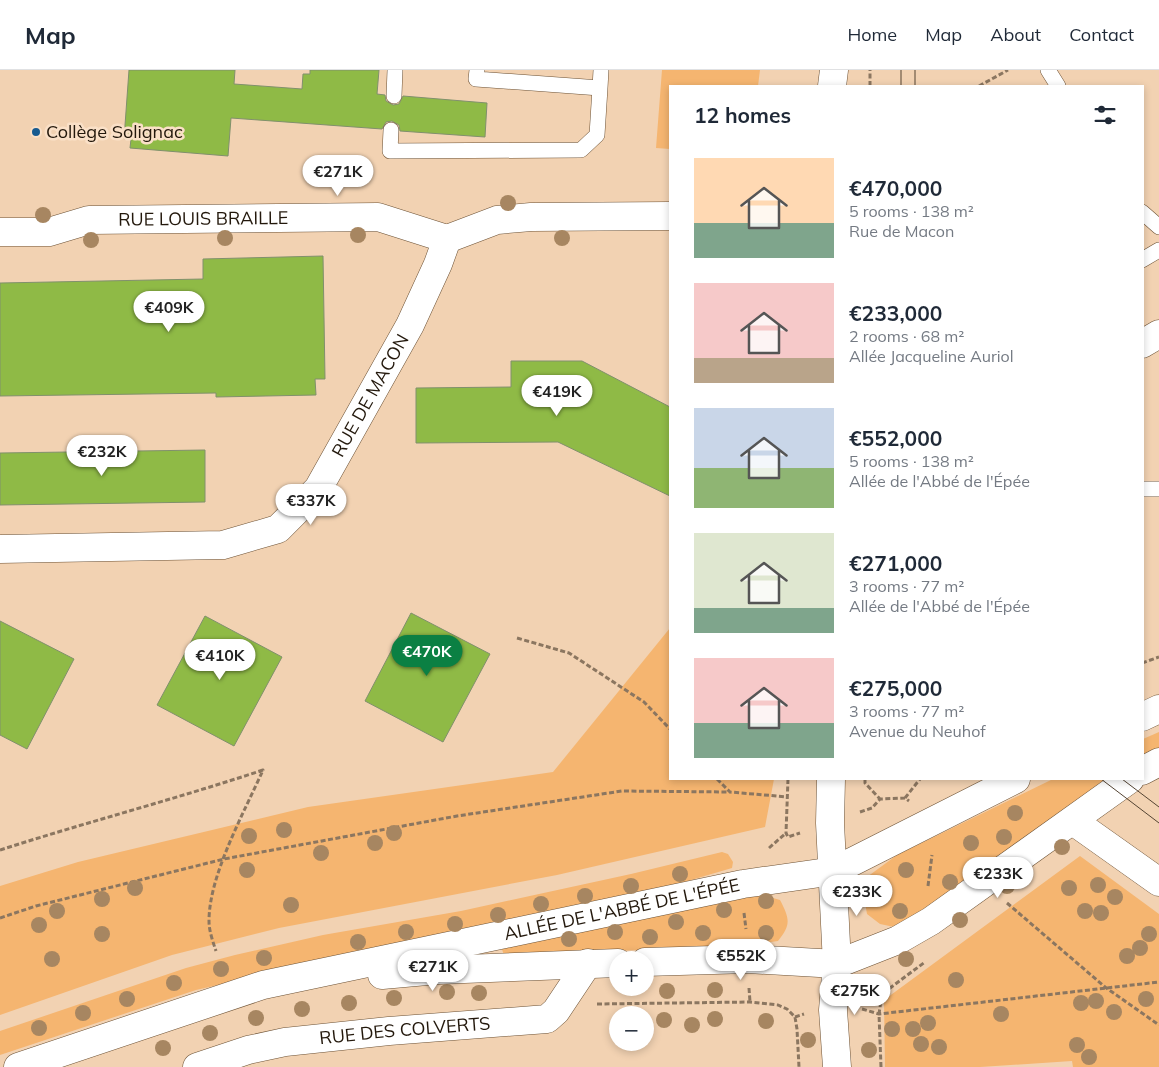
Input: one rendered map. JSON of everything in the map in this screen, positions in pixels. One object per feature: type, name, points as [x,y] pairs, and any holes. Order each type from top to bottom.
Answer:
[{"type":"street","points":[[832,85],[834,70]]},
{"type":"street","points":[[447,239],[497,220],[531,217],[669,216]]},
{"type":"street","name":"RUE LOUIS BRAILLE","points":[[0,232],[49,232],[90,220],[378,218],[447,239]]},
{"type":"street","name":"RUE DE MACON","points":[[0,549],[223,545],[278,529],[318,489],[410,325],[438,264],[447,239]]},
{"type":"street","points":[[1144,343],[1159,334]]},
{"type":"street","points":[[1144,716],[1159,709]]},
{"type":"street","points":[[831,780],[830,823],[834,871],[837,964],[833,1010],[837,1067]]},
{"type":"street","name":"ALLÉE DE L'ABBÉ DE L'ÉPÉE","points":[[18,1067],[263,985],[743,884],[834,871],[1014,780]]},
{"type":"street","points":[[654,962],[748,959],[837,964],[898,940],[931,921],[1134,780]]},
{"type":"street","points":[[1073,821],[1159,882]]},
{"type":"street","name":"RUE DES COLVERTS","points":[[197,1067],[248,1050],[286,1042],[399,1030],[547,1019],[561,1004],[588,963]]},
{"type":"street","name":"ALLÉE DE L'ABBÉ DE L'ÉPÉE","points":[[263,985],[438,970],[609,963]]},
{"type":"lane","points":[[394,96],[395,70]]},
{"type":"lane","points":[[477,70],[476,79],[600,88]]},
{"type":"lane","points":[[391,130],[390,150],[581,150],[597,135],[601,70]]},
{"type":"lane","points":[[1048,70],[1057,85]]},
{"type":"lane","points":[[1144,214],[1159,227]]},
{"type":"lane","points":[[1144,259],[1159,250]]},
{"type":"lane","points":[[1144,489],[1159,489]]},
{"type":"path","points":[[870,70],[870,85]]},
{"type":"path","points":[[981,85],[1008,70]]},
{"type":"path","points":[[517,638],[569,653],[644,702],[669,728]]},
{"type":"path","points":[[1144,662],[1159,657]]},
{"type":"path","points":[[0,850],[201,791],[263,770],[224,859],[212,894],[209,922],[216,951]]},
{"type":"path","points":[[718,780],[730,792]]},
{"type":"path","points":[[788,780],[786,833],[788,837]]},
{"type":"path","points":[[865,780],[865,783],[880,799]]},
{"type":"path","points":[[905,798],[919,780]]},
{"type":"path","points":[[0,918],[36,906],[224,859],[457,816],[622,791],[730,792],[788,797]]},
{"type":"path","points":[[872,808],[880,799],[905,798],[913,804]]},
{"type":"path","points":[[927,893],[933,848]]},
{"type":"path","points":[[1001,898],[1106,987],[1159,1025]]},
{"type":"path","points":[[743,904],[746,933]]},
{"type":"path","points":[[881,1067],[879,1014],[882,994],[932,956]]},
{"type":"path","points":[[856,1007],[879,1014],[1159,982]]},
{"type":"path","points":[[561,1004],[750,1002],[778,1005],[787,1009],[795,1017],[798,1067]]},
{"type":"shaded area","points":[[662,70],[760,70],[758,85],[669,85],[669,149],[656,148]]},
{"type":"shaded area","points":[[669,629],[669,780],[774,780],[765,827],[557,875],[279,928],[172,955],[0,1015],[0,886],[78,862],[308,807],[553,772]]},
{"type":"shaded area","points":[[1159,732],[1159,749],[1144,757],[1144,739]]},
{"type":"shaded area","points":[[1051,780],[1109,780],[899,928],[880,924],[867,914],[864,897],[867,877],[897,855]]},
{"type":"shaded area","points":[[722,852],[728,854],[733,862],[732,868],[640,895],[407,942],[196,990],[0,1055],[0,1031],[186,968],[323,935],[461,911]]},
{"type":"shaded area","points":[[1080,856],[1159,914],[1159,1067],[1073,1067],[1072,1061],[980,1067],[885,1067],[884,1000]]},
{"type":"shaded area","points":[[759,894],[780,900],[786,912],[788,922],[785,931],[778,941],[751,945],[504,956],[502,949]]},
{"type":"building","points":[[129,70],[235,70],[234,84],[302,89],[303,74],[310,74],[310,70],[379,70],[377,94],[385,95],[386,101],[393,105],[399,104],[403,96],[487,103],[485,137],[400,131],[399,125],[392,121],[386,122],[382,129],[231,118],[228,156],[130,148],[131,139],[124,139]]},
{"type":"building","points":[[323,256],[325,379],[315,379],[316,395],[216,397],[216,393],[0,396],[0,283],[203,279],[203,259]]},
{"type":"building","points":[[511,361],[582,361],[669,406],[669,496],[558,442],[416,443],[416,388],[511,387]]},
{"type":"building","points":[[205,450],[205,502],[0,505],[0,453]]},
{"type":"building","points":[[411,613],[490,654],[443,742],[365,701]]},
{"type":"building","points":[[205,616],[282,657],[234,746],[157,705]]},
{"type":"building","points":[[0,621],[74,659],[27,749],[0,735]]},
{"type":"tram line","points":[[901,70],[901,85]]},
{"type":"tram line","points":[[915,70],[915,85]]},
{"type":"tram line","points":[[1102,780],[1159,823]]},
{"type":"tram line","points":[[1123,780],[1159,807]]},
{"type":"place","name":"Collège Solignac","points":[[36,132]]}]
